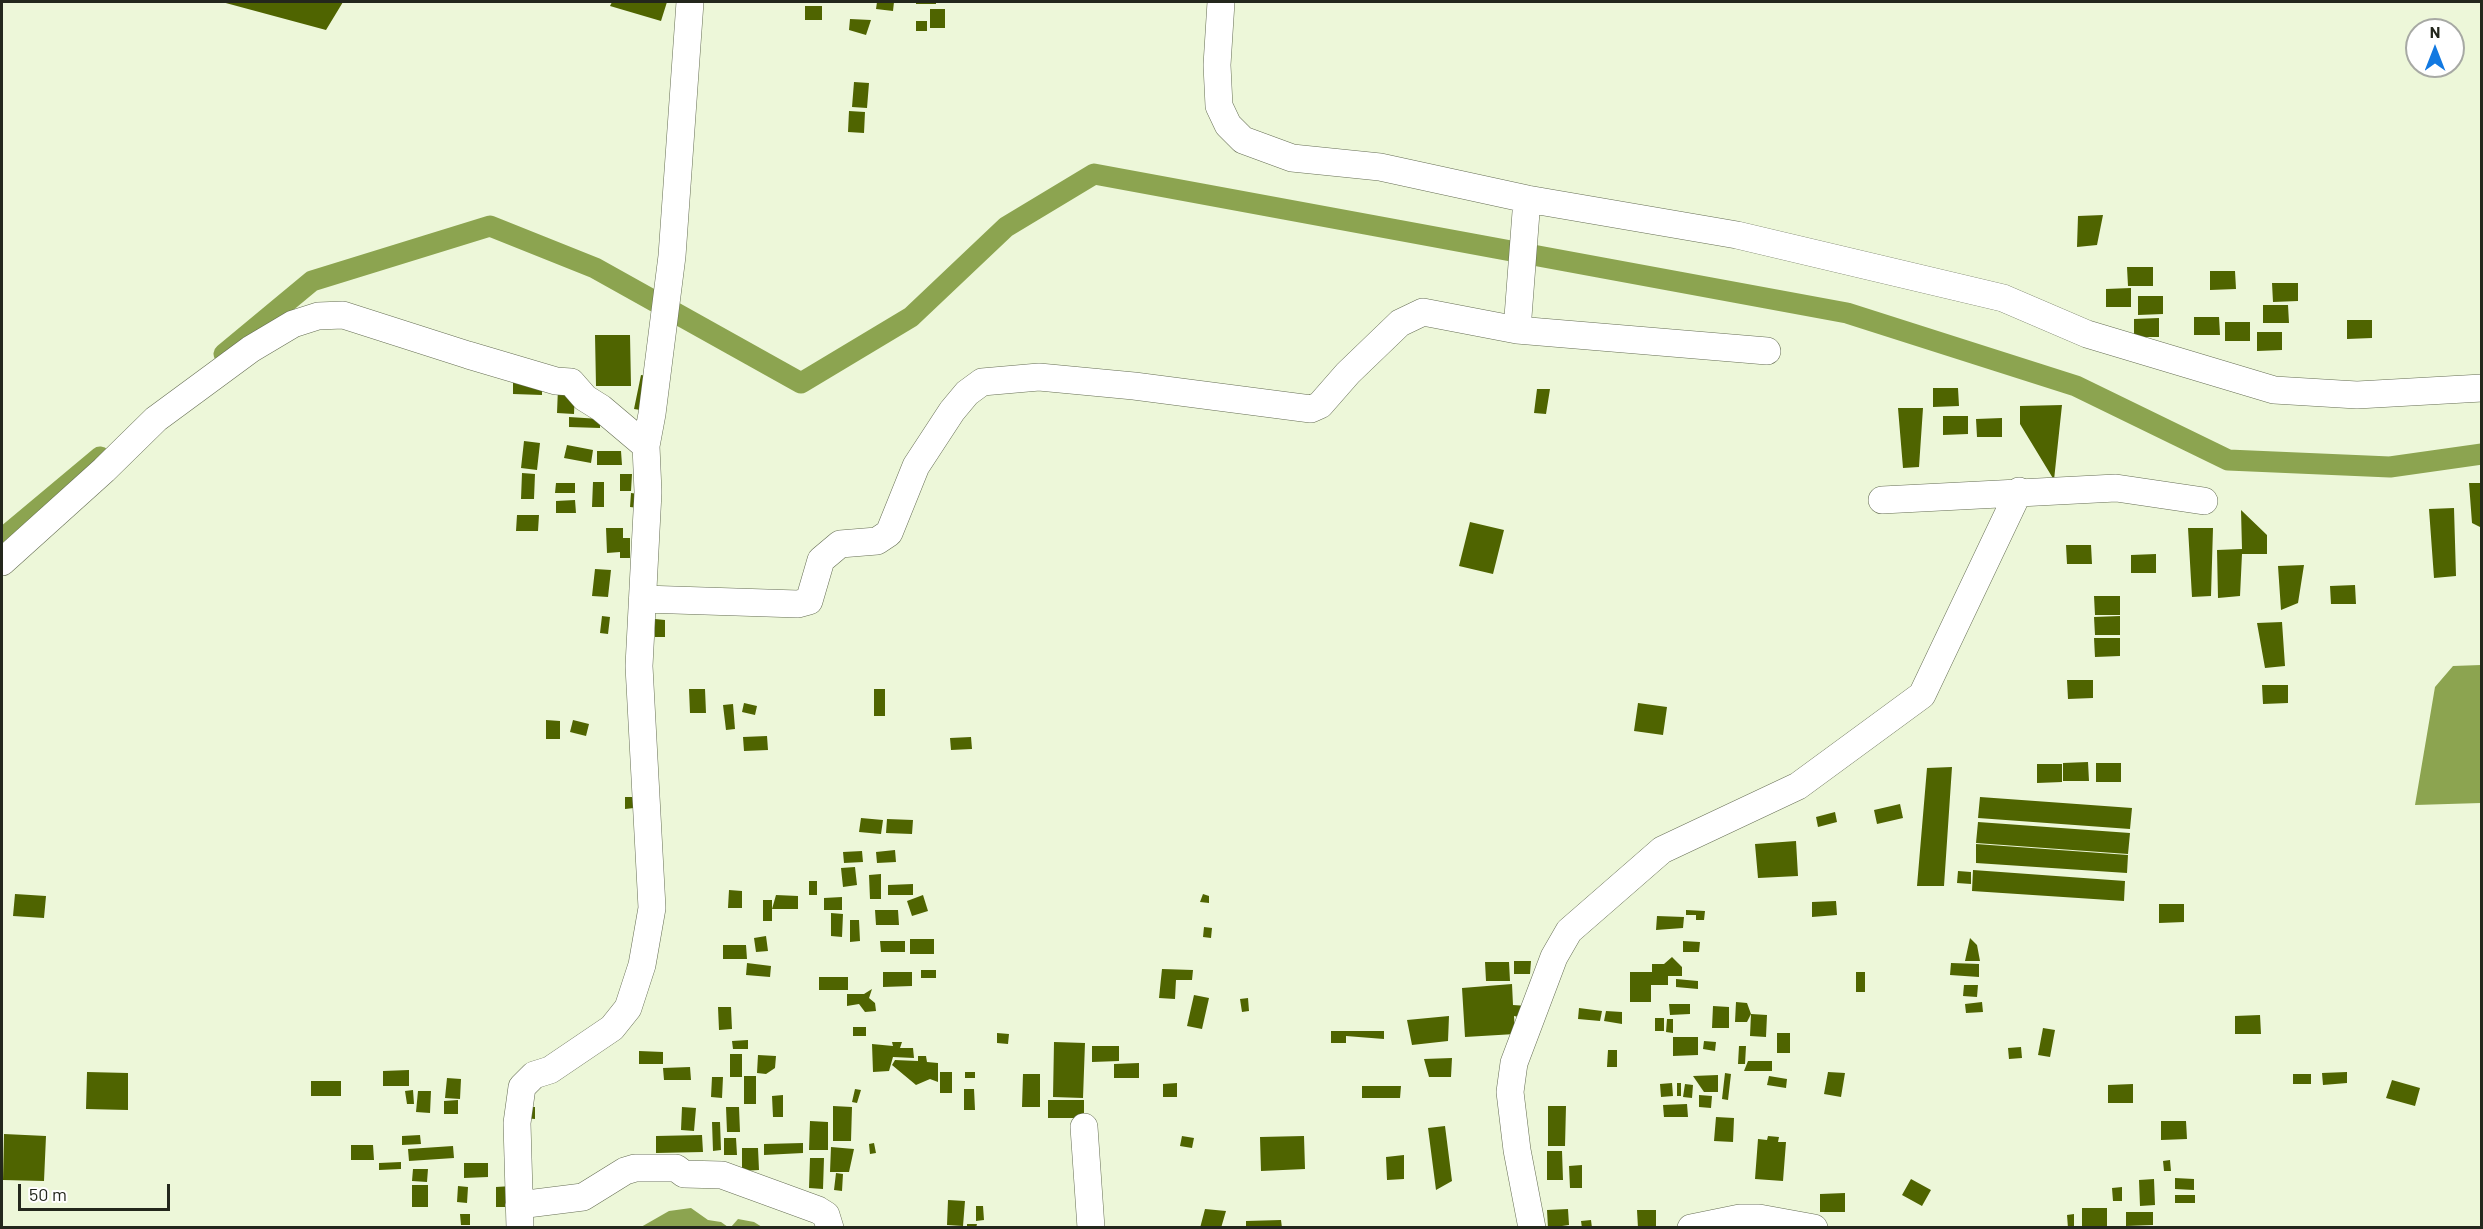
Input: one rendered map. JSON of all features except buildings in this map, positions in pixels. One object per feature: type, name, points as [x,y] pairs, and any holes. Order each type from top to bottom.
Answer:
[{"type":"street","points":[[690,2],[672,256],[646,446],[648,492],[639,666],[652,908],[642,965],[628,1008],[612,1028],[550,1070],[534,1075],[522,1087],[517,1123],[519,1216],[583,1197],[625,1171],[635,1168],[676,1167],[684,1174],[722,1175],[818,1210],[826,1215],[830,1227]]},
{"type":"street","points":[[1221,2],[1217,65],[1219,106],[1228,125],[1243,140],[1292,158],[1380,167],[1527,199],[1737,235],[2003,298],[2087,334],[2274,390],[2357,395],[2481,388]]},
{"type":"street","points":[[1517,330],[1527,199]]},
{"type":"street","points":[[643,600],[798,604],[809,601],[821,560],[840,544],[877,541],[889,533],[916,466],[952,411],[967,393],[982,382],[1039,377],[1134,386],[1311,409],[1320,405],[1348,373],[1400,323],[1423,312],[1517,330],[1767,351]]},
{"type":"street","points":[[2,562],[104,470],[156,419],[251,349],[293,324],[318,316],[343,315],[556,381],[571,382],[585,398],[601,408],[646,446]]},
{"type":"street","points":[[1882,500],[2019,491],[2116,489],[2204,501]]},
{"type":"street","points":[[1532,1227],[1517,1150],[1511,1082],[1514,1063],[1543,985],[1569,931],[1662,850],[1798,786],[1922,695],[2019,491]]},
{"type":"street","points":[[1084,1127],[1091,1227]]},
{"type":"street","points":[[1691,1227],[1723,1220],[1759,1218],[1814,1227]]},
{"type":"shaded area","points":[[2481,665],[2481,803],[2415,805],[2435,687],[2453,666]]},
{"type":"shaded area","points":[[691,1208],[708,1220],[721,1222],[728,1227],[641,1227],[669,1211]]},
{"type":"shaded area","points":[[738,1219],[754,1222],[762,1227],[731,1227]]},
{"type":"waterway","points":[[224,354],[312,281],[490,226],[595,268],[801,383],[911,317],[1006,227],[1094,174],[1847,313],[2076,386],[2228,460],[2390,467],[2482,454]]},
{"type":"waterway","points":[[2,539],[100,457]]}]
